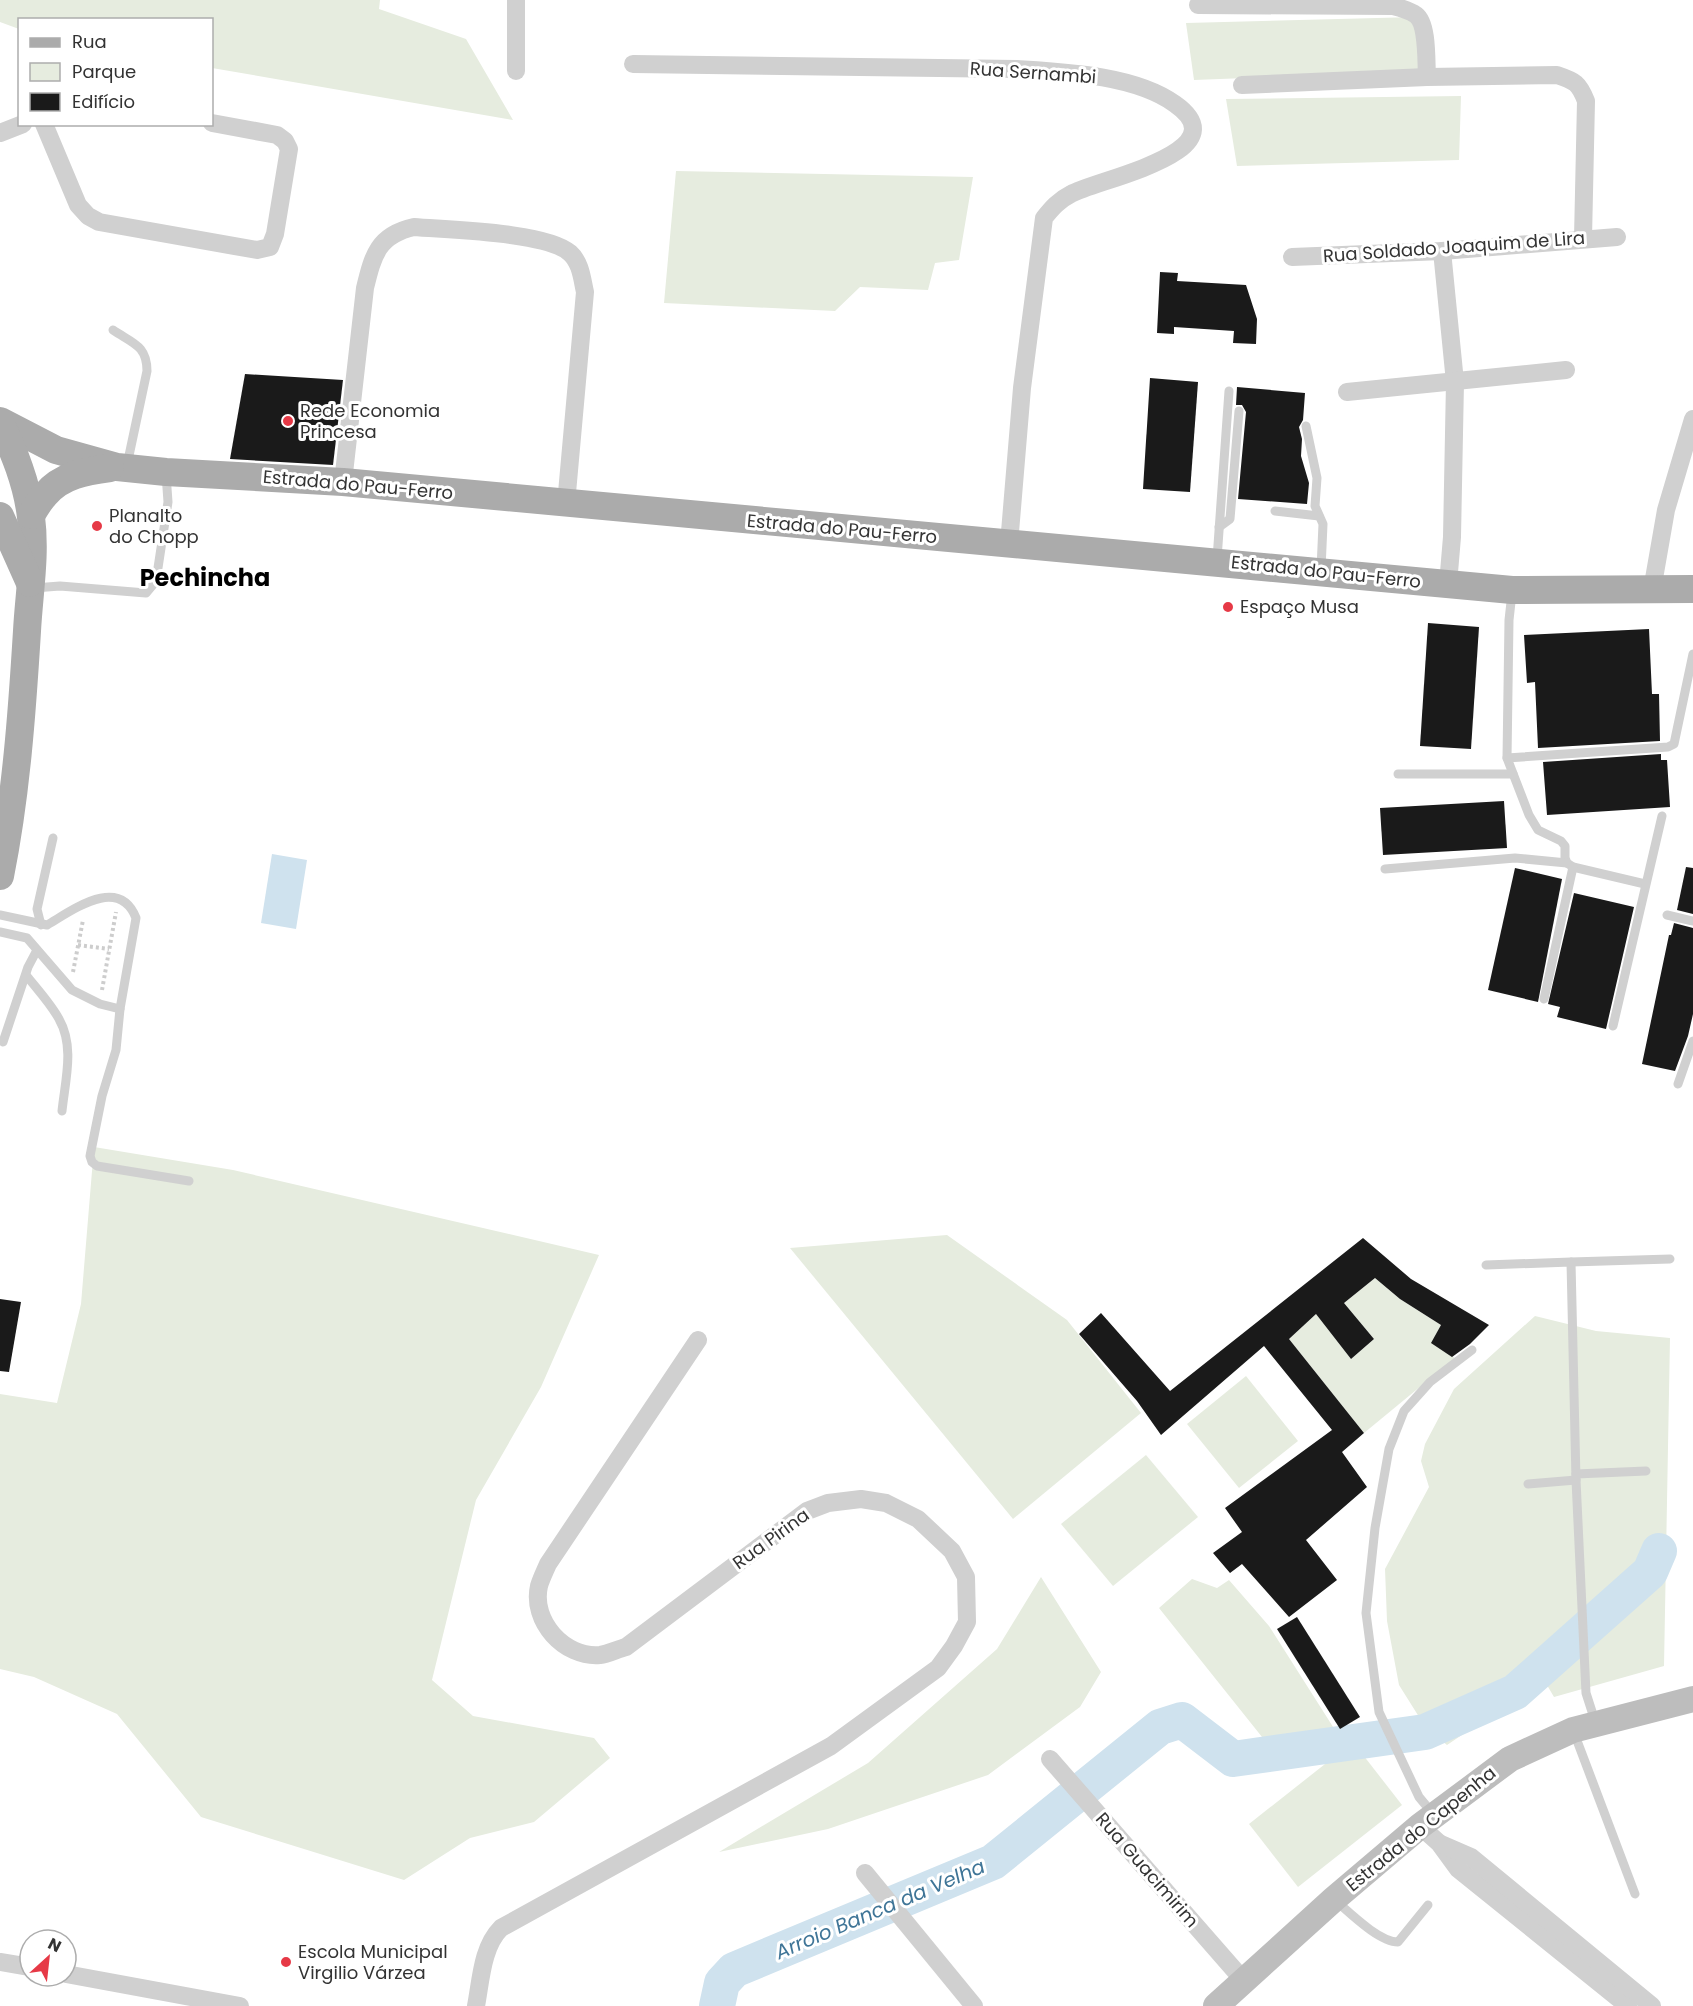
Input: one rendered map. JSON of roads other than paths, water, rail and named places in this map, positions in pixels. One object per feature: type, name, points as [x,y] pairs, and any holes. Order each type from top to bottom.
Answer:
[{"type":"main road","name":"Estrada do Pau-Ferro","points":[[0,421],[56,450],[122,467],[166,472],[343,482],[1512,590],[1693,589]]},
{"type":"main road","points":[[0,421],[20,465],[31,515],[34,552],[20,743],[5,809],[0,876]]},
{"type":"main road","points":[[31,515],[45,494],[78,472],[122,467]]},
{"type":"main road","points":[[0,516],[30,586]]},
{"type":"street","points":[[516,0],[516,71]]},
{"type":"street","points":[[1198,5],[1393,6],[1407,10],[1417,15],[1422,23],[1427,77]]},
{"type":"street","name":"Rua Sernambi","points":[[633,64],[1017,69],[1061,72],[1100,77],[1138,86],[1168,99],[1188,112],[1194,124],[1194,134],[1186,146],[1170,156],[1071,193],[1054,205],[1044,218],[1022,388],[1009,544]]},
{"type":"street","points":[[1242,85],[1427,77],[1557,75],[1573,80],[1581,87],[1586,101],[1583,238]]},
{"type":"street","points":[[45,126],[78,205],[88,216],[99,222],[246,248],[270,247],[275,234],[289,149],[285,141],[277,135],[213,123]]},
{"type":"street","points":[[0,133],[18,126]]},
{"type":"street","points":[[343,482],[365,288],[372,261],[383,243],[397,231],[414,226],[522,237],[553,243],[570,254],[580,268],[585,292],[566,504]]},
{"type":"street","name":"Rua Soldado Joaquim de Lira","points":[[1292,257],[1442,251],[1617,237]]},
{"type":"street","points":[[1442,251],[1455,382],[1452,537],[1448,584]]},
{"type":"street","points":[[1347,392],[1566,370]]},
{"type":"street","points":[[1652,590],[1666,510],[1693,419]]},
{"type":"street","name":"Rua Pirina","points":[[476,2006],[488,1948],[493,1936],[501,1928],[831,1746],[938,1668],[954,1646],[967,1622],[966,1577],[952,1551],[918,1519],[886,1503],[861,1499],[828,1503],[807,1511],[626,1647],[600,1655],[574,1652],[552,1636],[540,1614],[538,1587],[548,1564],[698,1340]]},
{"type":"street","name":"Estrada do Capenha","points":[[1216,2006],[1334,1899],[1427,1820],[1510,1759],[1584,1727],[1692,1703]]},
{"type":"street","name":"Rua Guacimirim","points":[[1050,1759],[1244,1981]]},
{"type":"street","points":[[1427,1820],[1440,1843],[1469,1856],[1582,1958],[1628,2006]]},
{"type":"street","points":[[865,1873],[974,2006]]},
{"type":"street","points":[[1582,1958],[1652,2006]]},
{"type":"street","points":[[0,1962],[18,1965]]},
{"type":"street","points":[[78,1976],[240,2006]]},
{"type":"lane","points":[[113,330],[143,351],[147,359],[147,371],[122,467]]},
{"type":"lane","points":[[1217,561],[1229,391]]},
{"type":"lane","points":[[1219,527],[1230,519],[1239,411]]},
{"type":"lane","points":[[1306,426],[1317,478],[1315,506],[1323,524],[1321,571]]},
{"type":"lane","points":[[30,586],[60,586],[146,593],[156,581],[168,502],[166,472]]},
{"type":"lane","points":[[1275,511],[1318,516]]},
{"type":"lane","points":[[1512,590],[1509,620],[1507,758],[1529,815],[1538,830],[1561,841],[1565,846],[1565,858],[1570,865],[1544,999]]},
{"type":"lane","points":[[1507,758],[1668,747],[1674,744],[1693,654]]},
{"type":"lane","points":[[1398,774],[1513,774]]},
{"type":"lane","points":[[1614,1026],[1662,816]]},
{"type":"lane","points":[[27,939],[36,924],[37,909],[53,838]]},
{"type":"lane","points":[[1385,869],[1515,858],[1570,865],[1645,884]]},
{"type":"lane","points":[[0,915],[47,925],[80,905],[95,899],[111,898],[124,901],[131,907],[135,918],[120,1009],[116,1050],[102,1096],[90,1156],[92,1162],[97,1166],[189,1181]]},
{"type":"lane","points":[[1667,915],[1693,921]]},
{"type":"lane","points":[[0,932],[27,939],[72,990],[100,1004],[120,1009]]},
{"type":"lane","points":[[3,1042],[37,950]]},
{"type":"lane","points":[[26,975],[59,1019],[68,1043],[62,1111]]},
{"type":"lane","points":[[1678,1083],[1693,1041]]},
{"type":"lane","points":[[1486,1265],[1670,1259]]},
{"type":"lane","points":[[1571,1262],[1576,1477],[1586,1693],[1584,1727],[1635,1894]]},
{"type":"lane","points":[[1427,1820],[1419,1797],[1379,1712],[1366,1613],[1375,1528],[1389,1449],[1404,1411],[1430,1382],[1472,1350]]},
{"type":"lane","points":[[1528,1484],[1646,1471]]},
{"type":"lane","points":[[1334,1899],[1389,1942],[1398,1942],[1428,1905]]},
{"type":"water","points":[[272,854],[307,860],[296,929],[261,923]]},
{"type":"waterway","name":"Arroio Banca da Velha","points":[[717,2006],[722,1983],[734,1970],[993,1862],[1160,1727],[1182,1720],[1233,1759],[1425,1732],[1515,1692],[1650,1572],[1659,1551]]},
{"type":"place","name":"Rede Economia Princesa","points":[[288,421]]},
{"type":"place","name":"Planalto do Chopp","points":[[97,526]]},
{"type":"place","name":"Espaço Musa","points":[[1228,607]]},
{"type":"place","name":"Escola Municipal Virgilio Várzea","points":[[286,1962]]},
{"type":"district","name":"Pechincha","points":[[205,578]]}]
